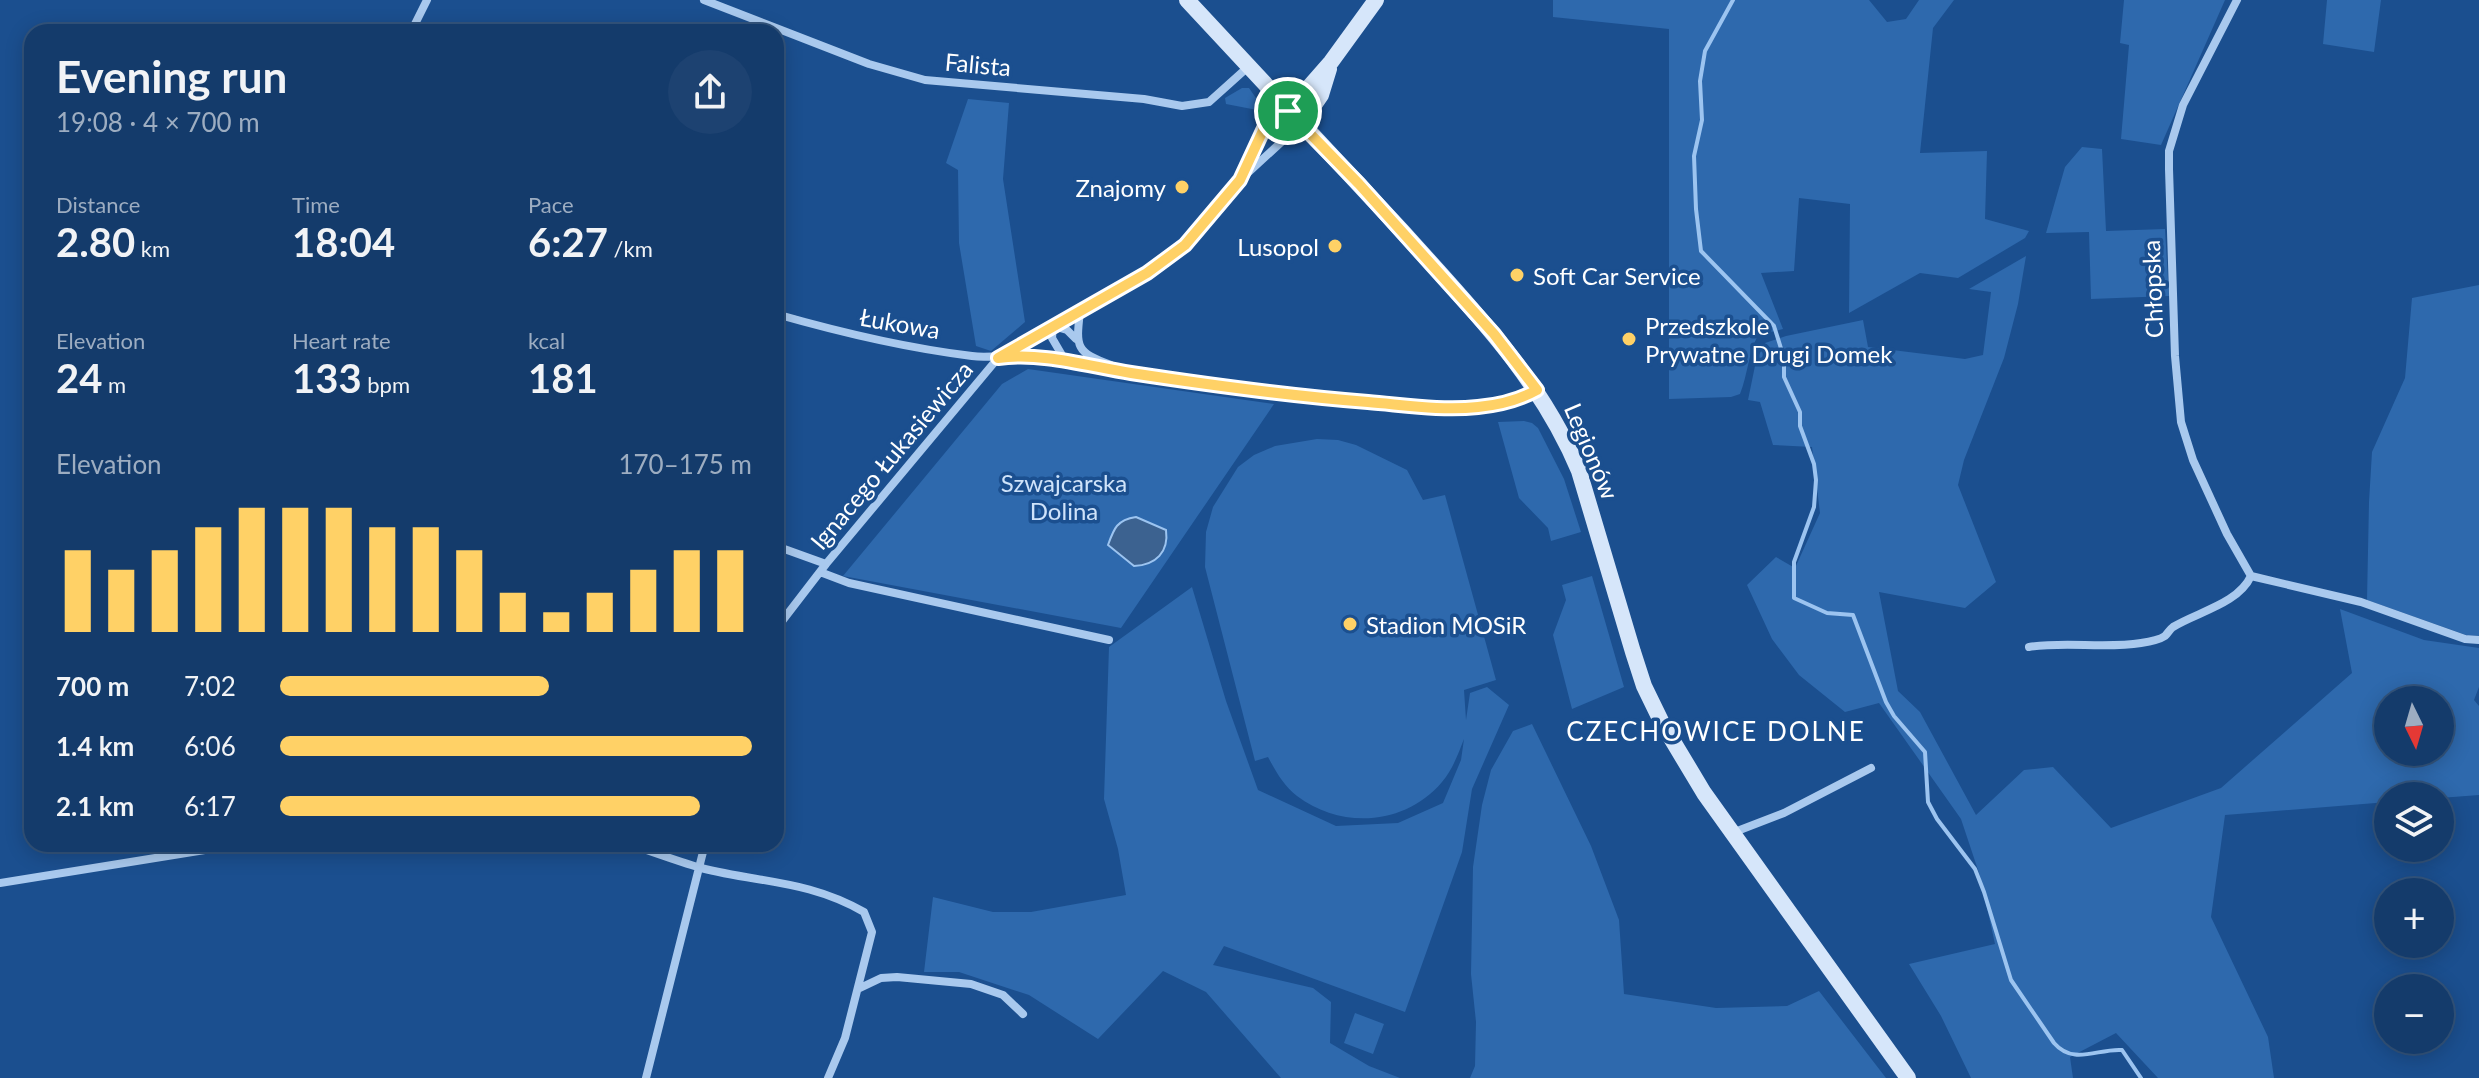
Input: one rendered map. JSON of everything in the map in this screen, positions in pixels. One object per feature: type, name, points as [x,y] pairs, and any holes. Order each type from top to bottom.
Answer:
[{"type":"street","points":[[415,24],[427,0]]},
{"type":"street","name":"Falista","points":[[704,0],[766,24]]},
{"type":"street","name":"Legionów","points":[[1187,0],[1494,334],[1537,390],[1579,471],[1644,686],[1678,752],[1732,833],[1908,1078]]},
{"type":"street","points":[[1266,124],[1288,111],[1331,62],[1376,0]]},
{"type":"street","name":"Chłopska","points":[[2237,0],[2183,105],[2169,151],[2170,244],[2181,422],[2193,460],[2227,534],[2251,576]]},
{"type":"street","name":"Falista","points":[[784,31],[869,64],[925,80],[1144,99],[1182,106],[1209,102],[1248,67]]},
{"type":"street","points":[[1301,124],[1321,95],[1331,62]]},
{"type":"street","name":"Ignacego Łukasiewicza","points":[[1240,180],[1266,124],[1269,106],[1262,82]]},
{"type":"street","name":"Ignacego Łukasiewicza","points":[[784,619],[998,358],[1147,273],[1185,245],[1240,180],[1301,124]]},
{"type":"street","points":[[1076,339],[1080,311]]},
{"type":"street","name":"Łukowa","points":[[784,316],[833,331],[972,356],[998,358],[1025,355],[1335,400],[1434,408],[1479,407],[1522,398],[1537,390]]},
{"type":"street","points":[[1053,326],[1052,338],[1066,362]]},
{"type":"street","name":"Łukowa","points":[[1053,326],[1067,330],[1092,358],[1134,373]]},
{"type":"street","points":[[784,550],[849,583],[1109,640]]},
{"type":"street","points":[[2029,647],[2056,643],[2132,644],[2159,638],[2170,628],[2229,598],[2251,576],[2361,602],[2465,639],[2479,640]]},
{"type":"street","points":[[1732,833],[1784,813],[1871,768]]},
{"type":"street","points":[[0,883],[192,852]]},
{"type":"street","points":[[654,852],[700,867],[795,885],[829,895],[864,912],[872,932],[860,988],[845,1038],[828,1078]]},
{"type":"street","points":[[646,1078],[703,852]]},
{"type":"street","points":[[860,988],[881,978],[897,977],[971,984],[1003,995],[1023,1014]]},
{"type":"green space","points":[[1553,0],[1869,0],[1887,22],[1906,19],[1919,0],[1954,0],[1933,28],[1920,153],[1987,151],[1985,219],[2029,231],[2025,238],[1958,278],[1920,273],[1849,313],[1850,204],[1799,198],[1794,271],[1761,273],[1783,329],[1758,335],[1740,394],[1669,399],[1669,29],[1553,17]]},
{"type":"green space","points":[[2124,0],[2225,0],[2161,145],[2121,139],[2129,45],[2120,43]]},
{"type":"green space","points":[[2327,0],[2381,0],[2374,52],[2323,44]]},
{"type":"green space","points":[[1242,88],[1249,88],[1256,98],[1257,110],[1226,104],[1225,98]]},
{"type":"green space","points":[[968,99],[1009,103],[1003,179],[1025,322],[991,351],[976,346],[959,243],[958,170],[946,163]]},
{"type":"green space","points":[[2082,147],[2102,149],[2106,231],[2165,229],[2169,296],[2091,299],[2089,232],[2046,233],[2065,167]]},
{"type":"green space","points":[[2026,256],[2004,358],[1964,460],[1958,485],[1996,582],[1965,608],[1879,592],[1898,691],[1920,712],[1976,815],[2024,770],[2053,767],[2111,828],[2221,788],[2352,673],[2340,609],[2424,640],[2479,648],[2479,687],[2474,700],[2479,706],[2479,795],[2454,797],[2454,782],[2374,782],[2374,803],[2225,815],[2211,917],[2268,1037],[2274,1078],[2158,1078],[2116,1033],[2070,1057],[2073,1078],[1971,1078],[1941,1016],[1909,964],[1995,944],[1980,876],[1961,819],[1879,703],[1845,712],[1799,675],[1772,639],[1747,585],[1776,557],[1795,568],[1820,513],[1812,447],[1773,445],[1760,402],[1748,400],[1756,361],[1765,343],[1863,320],[1868,347],[1965,359],[1983,355],[1991,292],[1969,289]]},
{"type":"green space","points":[[2479,285],[2479,636],[2466,635],[2367,600],[2372,452],[2405,378],[2412,298]]},
{"type":"green space","name":"Szwajcarska Dolina","points":[[1028,369],[1274,404],[1121,628],[843,576],[1002,384]]},
{"type":"green space","points":[[1524,421],[1538,428],[1564,479],[1581,532],[1551,541],[1548,528],[1519,498],[1498,422]]},
{"type":"green space","points":[[1317,439],[1356,445],[1407,470],[1423,500],[1445,495],[1496,680],[1464,690],[1466,720],[1470,693],[1487,687],[1509,705],[1472,789],[1462,852],[1405,1012],[1224,946],[1213,965],[1313,988],[1331,1002],[1330,1043],[1369,1066],[1400,1078],[1281,1078],[1206,992],[1163,971],[1098,1039],[1029,995],[959,972],[924,972],[933,897],[993,912],[1031,912],[1126,895],[1118,849],[1104,799],[1109,647],[1192,587],[1226,701],[1258,790],[1336,826],[1398,823],[1443,803],[1461,760],[1464,739],[1449,772],[1427,796],[1410,807],[1373,818],[1353,818],[1315,807],[1288,788],[1268,757],[1255,761],[1205,567],[1206,532],[1213,507],[1238,467],[1254,455],[1275,446]]},
{"type":"green space","points":[[1592,576],[1624,687],[1572,709],[1553,635],[1566,600],[1562,585]]},
{"type":"green space","points":[[1532,724],[1591,846],[1619,920],[1624,994],[1716,1008],[1787,1006],[1819,991],[1886,1078],[1470,1078],[1475,1066],[1476,1022],[1471,974],[1473,867],[1482,805],[1491,770],[1513,731]]},
{"type":"green space","points":[[1355,1013],[1384,1024],[1373,1054],[1344,1043]]},
{"type":"shaded area","points":[[1136,517],[1166,530],[1166,538],[1163,551],[1155,560],[1134,566],[1108,545],[1117,526],[1124,520]]},
{"type":"waterway","points":[[1733,0],[1705,51],[1700,81],[1702,120],[1694,156],[1696,209],[1701,251],[1774,326],[1784,358],[1784,377],[1800,412],[1800,426],[1814,464],[1814,507],[1794,562],[1794,598],[1827,613],[1853,615],[1886,702],[1925,752],[1928,802],[1975,869],[2011,980],[2054,1043],[2062,1050],[2078,1055],[2122,1050],[2141,1078]]},
{"type":"place","name":"Znajomy","points":[[1182,187]]},
{"type":"place","name":"Lusopol","points":[[1335,246]]},
{"type":"place","name":"Soft Car Service","points":[[1517,275]]},
{"type":"place","name":"Przedszkole Prywatne Drugi Domek","points":[[1629,339]]},
{"type":"place","name":"Stadion MOSiR","points":[[1350,624]]},
{"type":"district","name":"CZECHOWICE DOLNE","points":[[1716,731]]},
{"type":"route","points":[[1288,111],[1359,184],[1511,353],[1537,390],[1500,404],[1434,408],[1335,400],[1134,373],[1036,355],[998,358],[1147,273],[1185,245],[1240,180],[1266,124],[1288,111]]}]
